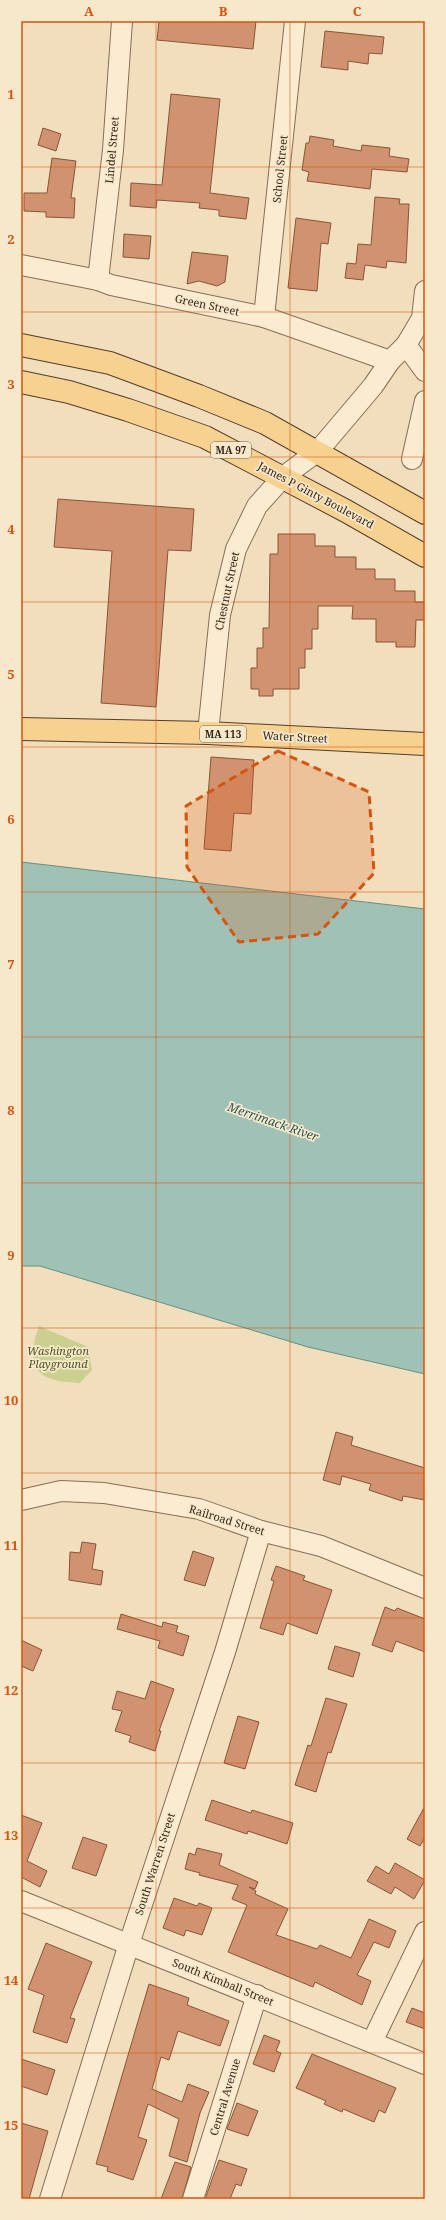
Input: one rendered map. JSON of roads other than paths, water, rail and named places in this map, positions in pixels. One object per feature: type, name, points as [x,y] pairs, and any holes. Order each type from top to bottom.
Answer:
[{"type":"main road","points":[[21,345],[110,363],[199,396],[265,423],[318,451],[425,513]]},
{"type":"main road","name":"James P Ginty Boulevard","points":[[21,382],[69,392],[205,437],[283,477],[425,556]]},
{"type":"main road","name":"Water Street","points":[[21,729],[208,733],[425,744]]},
{"type":"street","name":"Lindel Street","points":[[98,280],[113,150],[122,21]]},
{"type":"street","name":"School Street","points":[[264,317],[295,21]]},
{"type":"street","name":"Green Street","points":[[21,265],[98,280],[111,285],[264,317],[390,361]]},
{"type":"street","name":"Chestnut Street","points":[[208,733],[220,615],[236,549],[258,506],[283,477],[318,451],[373,386],[390,361],[406,345],[422,318],[425,291]]},
{"type":"street","points":[[406,345],[425,371]]},
{"type":"street","points":[[412,458],[425,401]]},
{"type":"street","name":"Railroad Street","points":[[21,1500],[61,1491],[104,1493],[199,1509],[261,1530],[321,1546],[425,1588]]},
{"type":"street","name":"South Warren Street","points":[[50,2199],[129,1944],[225,1652],[261,1530]]},
{"type":"street","name":"South Kimball Street","points":[[21,1901],[425,2064]]},
{"type":"street","points":[[372,2042],[425,1932]]},
{"type":"street","name":"Central Avenue","points":[[193,2199],[257,1995]]},
{"type":"water","name":"Merrimack River","points":[[21,862],[425,909],[425,1374],[308,1347],[40,1266],[21,1266]]},
{"type":"park label","name":"Washington Playground","points":[[58,1357]]}]
